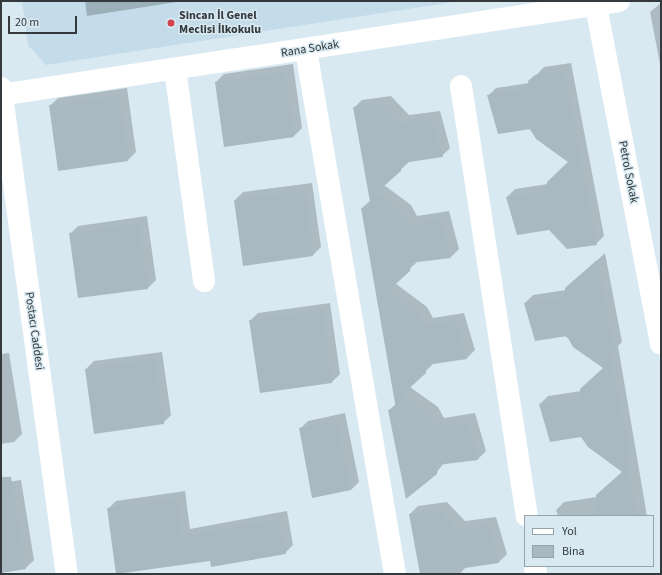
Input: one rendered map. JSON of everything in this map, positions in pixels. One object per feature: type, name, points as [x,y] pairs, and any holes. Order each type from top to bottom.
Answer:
[{"type":"street","name":"Rana Sokak","points":[[1,92],[306,50],[595,3],[619,1]]},
{"type":"street","name":"Petrol Sokak","points":[[595,3],[661,344]]},
{"type":"street","points":[[306,50],[395,574]]},
{"type":"street","points":[[175,69],[204,281]]},
{"type":"street","points":[[461,86],[528,515]]},
{"type":"street","name":"Postacı Caddesi","points":[[1,92],[67,574]]},
{"type":"shaded area","name":"Sincan İl Genel Meclisi İlkokulu","points":[[22,1],[460,1],[46,65],[28,45]]},
{"type":"building","points":[[564,70],[597,245],[567,249],[549,230],[517,235],[506,197],[547,190],[547,182],[568,162],[536,139],[530,129],[498,134],[487,95],[528,89],[528,81],[535,75]]},
{"type":"building","points":[[285,72],[294,137],[224,147],[215,82]]},
{"type":"building","points":[[119,96],[128,161],[58,171],[49,105]]},
{"type":"building","points":[[383,104],[400,123],[432,118],[443,157],[402,163],[401,171],[376,193],[403,213],[409,224],[441,219],[451,258],[410,263],[410,271],[388,291],[419,315],[425,325],[457,321],[467,359],[426,365],[426,373],[402,395],[430,415],[436,426],[468,421],[478,460],[437,465],[437,474],[406,499],[388,410],[396,409],[361,208],[371,207],[353,107]]},
{"type":"building","points":[[305,190],[313,256],[243,266],[234,200]]},
{"type":"building","points":[[139,223],[148,289],[78,298],[69,233]]},
{"type":"building","points":[[597,260],[615,351],[610,352],[630,452],[625,452],[637,515],[596,515],[596,495],[622,472],[588,447],[581,437],[550,442],[539,404],[580,398],[580,389],[603,368],[573,347],[567,336],[535,341],[524,303],[565,297],[565,288]]},
{"type":"building","points":[[323,310],[332,383],[260,393],[249,320]]},
{"type":"building","points":[[155,359],[164,424],[94,434],[85,369]]},
{"type":"building","points":[[337,420],[351,490],[312,498],[299,428]]},
{"type":"building","points":[[1,477],[11,477],[26,569],[1,573]]},
{"type":"building","points":[[177,499],[182,536],[279,519],[286,554],[211,567],[210,561],[116,574],[107,508]]},
{"type":"building","points":[[439,510],[457,529],[489,525],[499,563],[458,569],[458,574],[420,574],[409,514]]},
{"type":"place","name":"Sincan İl Genel Meclisi İlkokulu","points":[[171,23]]}]
